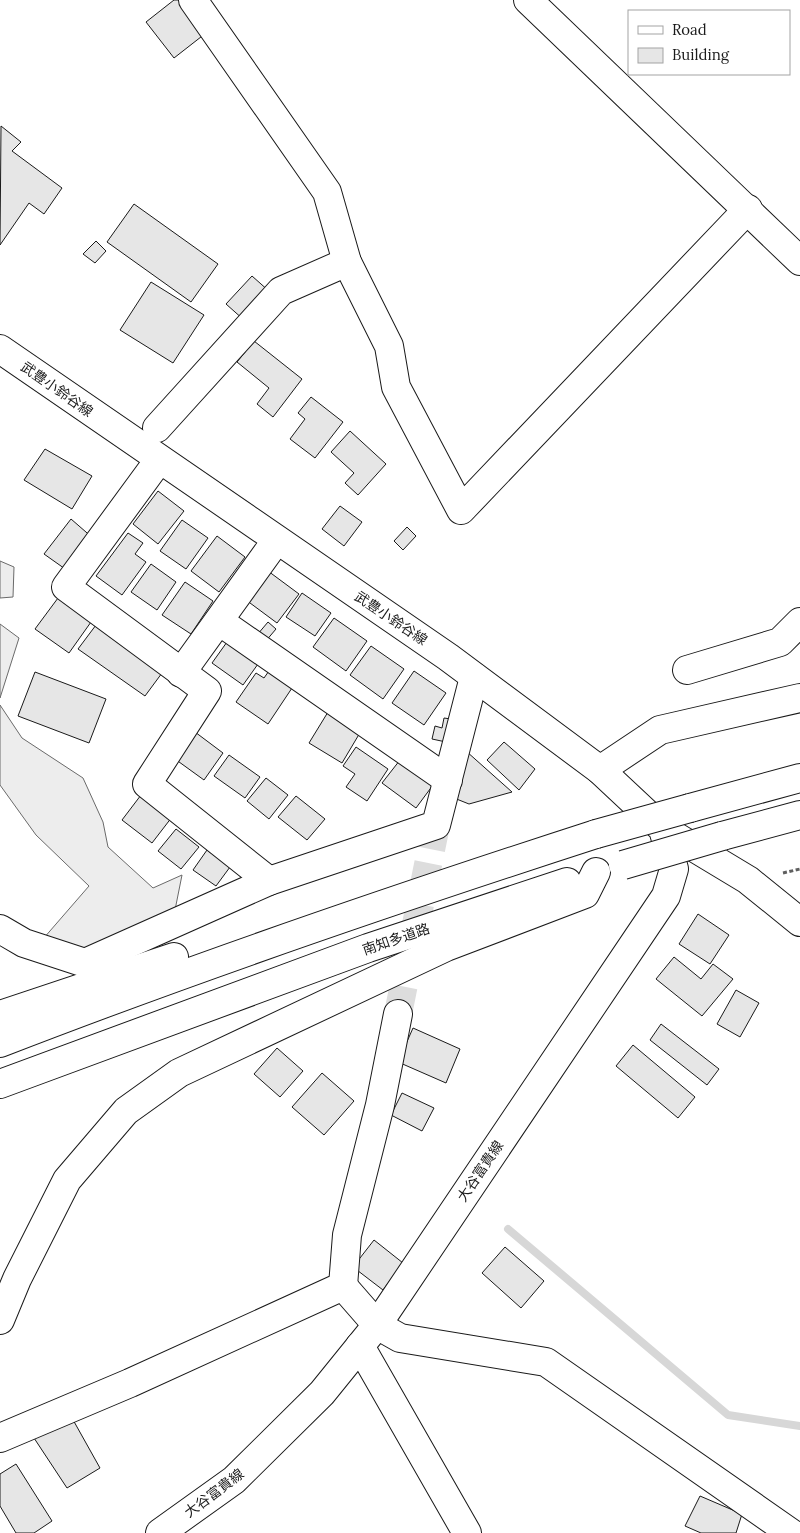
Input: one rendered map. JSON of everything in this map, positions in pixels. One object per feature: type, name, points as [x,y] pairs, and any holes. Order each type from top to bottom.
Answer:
[{"type":"main road","points":[[193,0],[327,192],[346,262],[389,346],[396,387],[461,510],[748,209]]},
{"type":"main road","points":[[539,4],[800,261]]},
{"type":"main road","points":[[158,428],[281,291],[346,262]]},
{"type":"main road","name":"武豊小鈴谷線","points":[[0,349],[276,541],[440,651],[600,770]]},
{"type":"main road","points":[[159,460],[66,587],[207,691],[147,784],[269,881]]},
{"type":"main road","points":[[181,673],[276,541]]},
{"type":"main road","points":[[219,622],[448,780]]},
{"type":"main road","points":[[687,670],[780,642],[800,622]]},
{"type":"main road","points":[[0,929],[24,943],[85,963],[269,881],[436,825],[474,677]]},
{"type":"main road","points":[[800,698],[660,730],[600,770],[663,829],[748,880],[800,922]]},
{"type":"main road","points":[[0,1043],[157,982],[473,874],[596,834],[800,778]]},
{"type":"main road","name":"南知多道路","points":[[0,1084],[368,948],[596,872],[800,815]]},
{"type":"main road","name":"大谷富貴線","points":[[160,1533],[234,1480],[322,1393],[377,1325],[666,896],[674,870],[663,829]]},
{"type":"main road","points":[[0,1320],[17,1279],[66,1180],[126,1111],[179,1073],[446,947],[585,894],[596,872]]},
{"type":"main road","points":[[0,1015],[405,877],[473,874]]},
{"type":"main road","points":[[398,1014],[380,1105],[347,1234],[343,1286],[377,1325],[400,1338],[546,1362],[792,1533]]},
{"type":"main road","points":[[0,1438],[130,1383],[343,1286]]},
{"type":"main road","points":[[360,1346],[467,1533]]},
{"type":"shaded area","points":[[0,561],[14,567],[13,597],[0,598]]},
{"type":"shaded area","points":[[0,624],[19,638],[0,698]]},
{"type":"shaded area","points":[[0,705],[22,738],[83,778],[103,822],[108,847],[153,888],[182,875],[174,915],[85,953],[43,939],[89,886],[36,835],[0,785]]},
{"type":"building","points":[[174,0],[180,0],[206,33],[174,58],[146,22]]},
{"type":"building","points":[[1,126],[21,142],[12,151],[62,188],[44,214],[29,203],[0,245]]},
{"type":"building","points":[[134,204],[218,264],[191,302],[107,242]]},
{"type":"building","points":[[96,241],[106,251],[95,263],[83,254]]},
{"type":"building","points":[[252,276],[270,292],[244,320],[226,304]]},
{"type":"building","points":[[151,282],[204,315],[173,363],[120,330]]},
{"type":"building","points":[[254,341],[302,379],[273,417],[257,404],[269,388],[237,362]]},
{"type":"building","points":[[311,397],[343,422],[315,458],[290,439],[305,419],[298,413]]},
{"type":"building","points":[[350,431],[386,464],[358,495],[345,483],[354,473],[331,452]]},
{"type":"building","points":[[45,449],[92,476],[72,509],[24,480]]},
{"type":"building","points":[[158,491],[184,511],[158,544],[133,524]]},
{"type":"building","points":[[340,506],[362,522],[344,546],[322,529]]},
{"type":"building","points":[[71,519],[94,539],[68,571],[44,554]]},
{"type":"building","points":[[182,520],[208,538],[186,569],[160,551]]},
{"type":"building","points":[[407,527],[416,536],[403,550],[394,541]]},
{"type":"building","points":[[128,533],[143,543],[135,554],[146,562],[122,595],[96,576]]},
{"type":"building","points":[[217,536],[245,557],[219,592],[191,571]]},
{"type":"building","points":[[151,564],[176,582],[157,610],[131,592]]},
{"type":"building","points":[[268,571],[299,594],[277,623],[246,600]]},
{"type":"building","points":[[185,582],[213,601],[191,634],[162,615]]},
{"type":"building","points":[[302,593],[331,613],[315,636],[286,617]]},
{"type":"building","points":[[58,598],[91,622],[69,653],[35,629]]},
{"type":"building","points":[[334,618],[367,641],[346,671],[313,647]]},
{"type":"building","points":[[268,622],[276,629],[265,642],[257,635]]},
{"type":"building","points":[[96,625],[162,673],[145,696],[78,649]]},
{"type":"building","points":[[227,642],[258,664],[243,685],[212,663]]},
{"type":"building","points":[[371,646],[404,669],[383,699],[350,675]]},
{"type":"building","points":[[271,668],[294,685],[268,724],[236,702],[256,673],[264,678]]},
{"type":"building","points":[[414,671],[446,693],[424,725],[392,703]]},
{"type":"building","points":[[35,672],[106,699],[89,743],[18,716]]},
{"type":"building","points":[[328,712],[361,731],[342,763],[309,743]]},
{"type":"building","points":[[444,718],[451,719],[446,742],[432,739],[435,726],[442,728]]},
{"type":"building","points":[[195,732],[223,753],[204,780],[175,759]]},
{"type":"building","points":[[504,742],[535,769],[519,790],[487,760]]},
{"type":"building","points":[[356,747],[388,769],[367,801],[346,787],[355,774],[343,766]]},
{"type":"building","points":[[466,751],[512,792],[469,804],[454,798]]},
{"type":"building","points":[[229,755],[260,777],[245,798],[214,776]]},
{"type":"building","points":[[400,760],[433,785],[416,808],[382,783]]},
{"type":"building","points":[[266,778],[288,795],[269,819],[247,801]]},
{"type":"building","points":[[141,795],[172,817],[152,843],[122,820]]},
{"type":"building","points":[[296,796],[325,819],[307,840],[278,817]]},
{"type":"building","points":[[176,829],[199,847],[181,869],[158,851]]},
{"type":"building","points":[[207,850],[230,867],[216,886],[193,870]]},
{"type":"building","points":[[698,914],[729,935],[710,964],[679,944]]},
{"type":"building","points":[[674,957],[701,979],[713,964],[733,979],[702,1016],[656,979]]},
{"type":"building","points":[[736,990],[759,1003],[740,1037],[717,1024]]},
{"type":"building","points":[[661,1024],[719,1069],[707,1085],[650,1040]]},
{"type":"building","points":[[413,1028],[460,1049],[446,1083],[398,1062]]},
{"type":"building","points":[[633,1045],[695,1097],[678,1118],[616,1066]]},
{"type":"building","points":[[277,1048],[303,1071],[280,1097],[254,1074]]},
{"type":"building","points":[[322,1073],[354,1101],[324,1135],[292,1107]]},
{"type":"building","points":[[402,1093],[434,1108],[422,1131],[391,1115]]},
{"type":"building","points":[[374,1240],[403,1263],[383,1290],[353,1267]]},
{"type":"building","points":[[505,1247],[544,1281],[521,1308],[482,1273]]},
{"type":"building","points":[[72,1418],[100,1468],[67,1488],[34,1438]]},
{"type":"building","points":[[16,1464],[52,1521],[34,1533],[16,1533],[0,1506],[0,1474]]},
{"type":"building","points":[[700,1496],[742,1514],[736,1533],[701,1533],[685,1526]]},
{"type":"waterway","points":[[508,1229],[728,1415],[800,1426]]},
{"type":"tunnel","points":[[398,1014],[436,825]]}]
